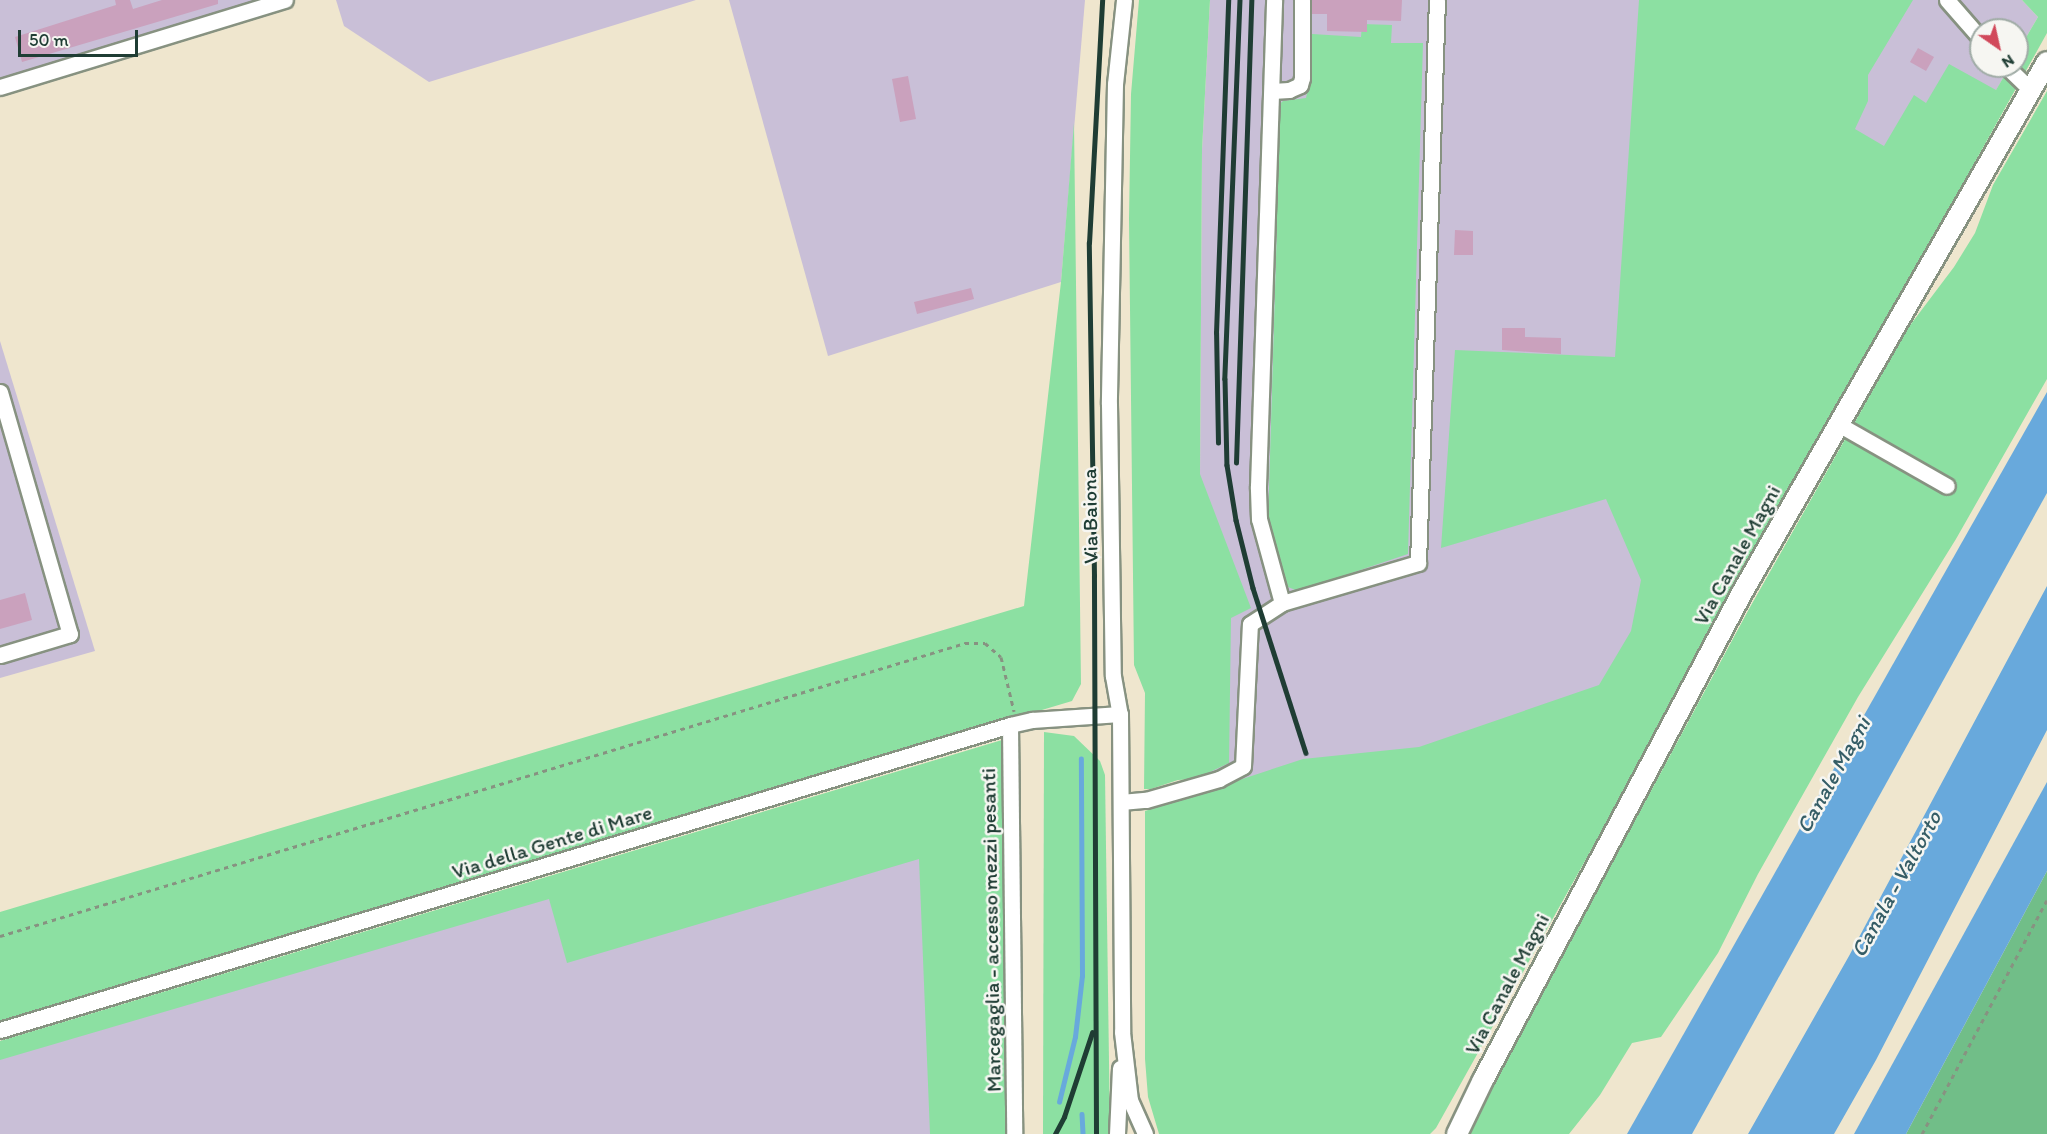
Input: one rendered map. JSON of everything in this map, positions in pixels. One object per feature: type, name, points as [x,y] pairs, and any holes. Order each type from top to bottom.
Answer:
[{"type":"main road","name":"Via Canale Magni","points":[[1458,1134],[1483,1080],[1743,591],[2047,62]]},
{"type":"main road","name":"Via Canale Magni","points":[[1441,1134],[1483,1080]]},
{"type":"street","points":[[0,87],[285,0]]},
{"type":"street","name":"Via Baiona","points":[[1117,1134],[1122,1032],[1121,802],[1120,714],[1113,676],[1109,404],[1115,84],[1124,0]]},
{"type":"street","points":[[1274,0],[1258,497],[1259,519],[1282,603]]},
{"type":"street","points":[[1272,91],[1289,90],[1300,85],[1302,78],[1302,0]]},
{"type":"street","points":[[1121,802],[1146,800],[1219,779],[1243,766],[1250,624],[1282,603],[1418,563],[1437,0]]},
{"type":"street","points":[[1947,0],[1969,25]]},
{"type":"street","points":[[2018,78],[2031,90]]},
{"type":"street","points":[[0,392],[70,633],[0,655]]},
{"type":"street","points":[[1838,424],[1947,486]]},
{"type":"street","name":"Via della Gente di Mare","points":[[0,1030],[1014,724],[1120,714]]},
{"type":"street","name":"Marcegaglia - accesso mezzi pesanti","points":[[1014,724],[1014,1134]]},
{"type":"street","name":"Via Baiona","points":[[1122,1032],[1130,1100],[1145,1134]]},
{"type":"path","points":[[0,936],[965,643],[985,643],[1001,657],[1014,724]]},
{"type":"path","points":[[1922,1134],[2047,900]]},
{"type":"shaded area","points":[[0,0],[259,0],[0,79]]},
{"type":"shaded area","points":[[336,0],[696,0],[429,82],[344,26]]},
{"type":"shaded area","points":[[729,0],[1085,0],[1061,282],[828,356]]},
{"type":"shaded area","points":[[1210,0],[2022,0],[2038,17],[2029,32],[2029,18],[1969,18],[1969,78],[2003,78],[1634,722],[1193,894],[1200,474],[1202,150]]},
{"type":"shaded area","points":[[0,341],[95,651],[0,678]]},
{"type":"shaded area","points":[[956,774],[995,1134],[0,1134],[0,1057]]},
{"type":"green space","points":[[1139,0],[1210,0],[1202,150],[1200,474],[1251,608],[1231,618],[1229,763],[1195,779],[1178,780],[1151,789],[1144,789],[1145,693],[1134,665],[1129,219],[1131,94]]},
{"type":"green space","points":[[1639,0],[1913,0],[1868,75],[1868,101],[1855,129],[1884,146],[1914,95],[1926,103],[1949,64],[1969,75],[1969,78],[1974,78],[1996,90],[2003,78],[2022,78],[1436,1128],[1430,1134],[1159,1134],[1148,1097],[1145,1059],[1145,811],[1303,759],[1419,747],[1599,685],[1631,631],[1641,580],[1606,499],[1441,548],[1455,350],[1615,357]]},
{"type":"green space","points":[[2022,0],[2047,0],[2047,33],[2029,65],[2029,32],[2038,17]]},
{"type":"green space","points":[[1362,24],[1392,25],[1391,43],[1423,43],[1408,554],[1298,591],[1288,587],[1268,522],[1277,225],[1274,109],[1283,101],[1306,98],[1310,80],[1312,34],[1361,37]]},
{"type":"green space","points":[[2047,91],[2047,379],[1956,539],[1858,697],[1758,874],[1718,953],[1661,1037],[1632,1043],[1600,1095],[1569,1134],[1466,1134],[1749,609],[1908,328],[1954,267],[1975,233],[1993,185]]},
{"type":"green space","points":[[1074,123],[1081,684],[1072,701],[0,1021],[0,912],[1024,606],[1061,282]]},
{"type":"green space","points":[[1044,732],[1074,736],[1100,761],[1105,775],[1110,1134],[1043,1134]]},
{"type":"green space","points":[[1002,740],[1006,1134],[930,1134],[919,859],[567,963],[549,899],[0,1060],[0,1041]]},
{"type":"green space","points":[[2047,871],[2047,1134],[1906,1134]]},
{"type":"water","name":"Canale Magni","points":[[2047,392],[2047,493],[1692,1134],[1627,1134]]},
{"type":"water","name":"Canala - Valtorto","points":[[2047,586],[2047,730],[1876,1060],[1834,1134],[1748,1134],[1849,956]]},
{"type":"water","points":[[2047,782],[2047,871],[1906,1134],[1854,1134]]},
{"type":"building","points":[[115,0],[130,0],[133,9],[162,0],[218,0],[218,4],[22,62],[15,37],[116,5]]},
{"type":"building","points":[[1312,0],[1402,0],[1401,21],[1367,20],[1367,32],[1327,31],[1327,14],[1312,14]]},
{"type":"building","points":[[1918,48],[1934,57],[1926,71],[1910,62]]},
{"type":"building","points":[[908,76],[916,119],[900,122],[892,79]]},
{"type":"building","points":[[1455,230],[1473,231],[1473,255],[1454,255]]},
{"type":"building","points":[[971,288],[974,299],[917,314],[914,302]]},
{"type":"building","points":[[1502,328],[1525,328],[1525,337],[1561,338],[1561,354],[1502,350]]},
{"type":"building","points":[[25,593],[32,620],[0,629],[0,600]]},
{"type":"waterway","points":[[1059,1102],[1075,1037],[1082,976],[1081,759]]},
{"type":"waterway","points":[[1082,1114],[1083,1134]]},
{"type":"railway","points":[[1096,1134],[1094,576],[1089,243],[1102,0]]},
{"type":"railway","points":[[1218,443],[1216,333],[1228,0]]},
{"type":"railway","points":[[1240,0],[1225,379],[1227,465],[1236,520],[1253,588],[1306,753]]},
{"type":"railway","points":[[1236,463],[1251,0]]},
{"type":"railway","points":[[1055,1134],[1064,1117],[1092,1033]]}]
